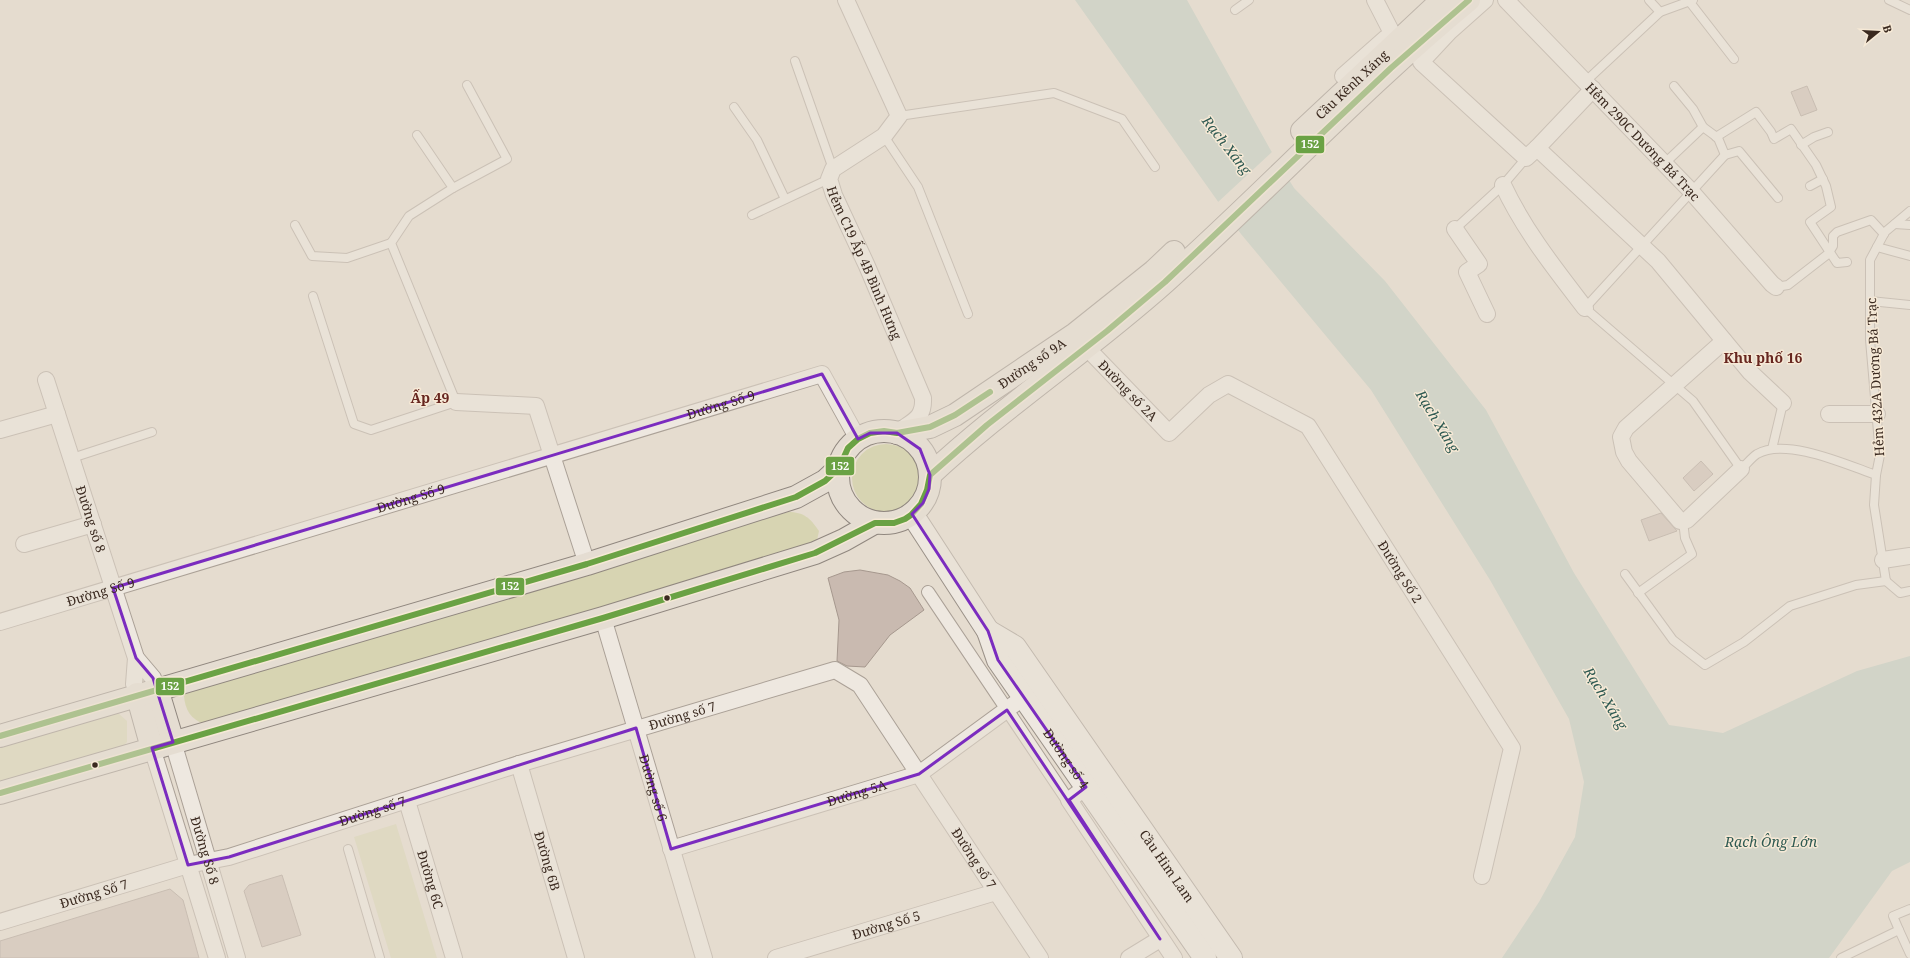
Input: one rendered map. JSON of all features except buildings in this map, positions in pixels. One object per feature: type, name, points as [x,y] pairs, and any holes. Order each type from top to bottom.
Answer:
[{"type":"main road","name":"Cầu Kênh Xáng","points":[[1159,276],[1434,10],[1469,0]]},
{"type":"main road","name":"Đường số 9A","points":[[930,475],[963,446],[1087,348],[1159,276]]},
{"type":"main road","name":"Đường số 9A","points":[[897,433],[930,427],[955,416],[1159,276]]},
{"type":"main road","points":[[884,431],[897,433],[910,439],[920,449],[927,461],[930,475],[929,489],[922,503],[912,514],[898,522],[882,524],[874,523],[861,517],[850,508],[842,496],[838,483],[839,468],[842,458],[848,448],[858,439],[870,433],[884,431]]},
{"type":"main road","points":[[0,736],[587,564],[796,497],[825,481],[839,468]]},
{"type":"main road","name":"Đường số 4","points":[[912,514],[988,631],[1015,704],[1086,787]]},
{"type":"main road","points":[[0,793],[602,618],[815,553],[844,540],[874,523]]},
{"type":"main road","name":"Đường số 4","points":[[988,631],[1015,647],[1103,773]]},
{"type":"main road","points":[[147,692],[162,745]]},
{"type":"main road","name":"Cầu Him Lam","points":[[1103,773],[1231,958]]},
{"type":"main road","name":"Cầu Him Lam","points":[[1086,787],[1205,958]]},
{"type":"street","points":[[846,0],[898,116]]},
{"type":"street","points":[[1375,0],[1392,33]]},
{"type":"street","points":[[1485,0],[1449,32],[1421,62],[1532,153],[1658,261],[1750,372],[1783,402]]},
{"type":"street","name":"Hẻm 290C Dương Bá Trạc","points":[[1506,0],[1665,163],[1776,287]]},
{"type":"street","points":[[1343,76],[1392,33],[1434,10]]},
{"type":"street","points":[[1532,153],[1590,85]]},
{"type":"street","name":"Hẻm C19 Ấp 4B Bình Hưng","points":[[897,433],[918,418],[924,410],[923,398],[867,266],[834,195],[831,174],[884,136],[898,116]]},
{"type":"street","points":[[1503,185],[1513,206],[1539,247],[1585,308]]},
{"type":"street","points":[[1455,228],[1479,264],[1467,272],[1487,314]]},
{"type":"street","points":[[1724,341],[1626,428],[1621,437],[1621,445],[1629,461],[1680,521],[1683,522],[1687,520],[1741,469]]},
{"type":"street","name":"Đường số 2A","points":[[1087,348],[1168,433]]},
{"type":"street","name":"Đường Số 9","points":[[0,622],[822,374],[858,439]]},
{"type":"street","name":"Đường số 8","points":[[46,380],[136,658],[153,678],[147,692]]},
{"type":"street","name":"Đường Số 2","points":[[1168,433],[1209,395],[1228,384],[1308,426],[1512,748],[1482,876]]},
{"type":"street","points":[[456,402],[536,406],[587,564]]},
{"type":"street","points":[[0,430],[58,414]]},
{"type":"street","points":[[1828,414],[1878,414]]},
{"type":"street","points":[[24,544],[93,524]]},
{"type":"street","points":[[1883,560],[1910,556]]},
{"type":"street","points":[[928,592],[1015,704],[1158,936],[1174,958]]},
{"type":"street","name":"Đường số 6","points":[[602,618],[704,958]]},
{"type":"street","name":"Đường số 7","points":[[188,865],[229,857],[519,764],[835,670],[860,685],[1040,958]]},
{"type":"street","name":"Đường 5A","points":[[671,849],[919,774],[1015,704]]},
{"type":"street","name":"Đường Số 8","points":[[162,745],[208,860],[237,958]]},
{"type":"street","name":"Đường Số 8","points":[[162,745],[188,865],[217,958]]},
{"type":"street","name":"Đường 6B","points":[[519,764],[576,958]]},
{"type":"street","name":"Đường số 4","points":[[1086,787],[1068,800],[1158,936]]},
{"type":"street","name":"Đường 6C","points":[[407,801],[454,958]]},
{"type":"street","name":"Đường Số 7","points":[[0,922],[188,865]]},
{"type":"street","name":"Đường Số 5","points":[[776,958],[996,892]]},
{"type":"street","points":[[1129,958],[1158,936]]},
{"type":"lane","points":[[1235,10],[1249,0]]},
{"type":"lane","points":[[1649,0],[1660,12]]},
{"type":"lane","points":[[1590,85],[1660,12],[1691,0],[1734,59]]},
{"type":"lane","points":[[1889,0],[1910,10]]},
{"type":"lane","points":[[752,215],[831,174],[795,61]]},
{"type":"lane","points":[[295,225],[312,256],[347,258],[391,243],[409,216],[452,188],[507,158],[467,85]]},
{"type":"lane","points":[[1674,86],[1693,109],[1704,127],[1722,144],[1725,155]]},
{"type":"lane","points":[[898,116],[1054,93],[1122,119],[1155,167]]},
{"type":"lane","points":[[734,107],[757,140],[785,199]]},
{"type":"lane","points":[[1716,137],[1756,112],[1771,132],[1774,139],[1791,129],[1816,165],[1823,179],[1831,207],[1810,222],[1837,263],[1846,262]]},
{"type":"lane","points":[[1665,163],[1704,127]]},
{"type":"lane","points":[[1801,145],[1814,137],[1828,132]]},
{"type":"lane","points":[[417,135],[452,188]]},
{"type":"lane","points":[[884,136],[918,187],[968,314]]},
{"type":"lane","points":[[1778,198],[1739,151],[1725,155],[1585,308],[1693,401],[1741,469],[1757,454],[1772,449],[1811,452],[1876,475]]},
{"type":"lane","points":[[1455,228],[1503,185],[1532,153]]},
{"type":"lane","points":[[1810,186],[1823,179]]},
{"type":"lane","name":"Hẻm 432A Dương Bá Trạc","points":[[1886,581],[1874,506],[1876,475],[1880,456],[1878,414],[1870,340],[1870,260],[1884,234],[1910,211]]},
{"type":"lane","points":[[1776,287],[1788,285],[1830,251],[1833,246],[1833,236],[1838,232],[1859,223],[1871,220],[1884,234]]},
{"type":"lane","points":[[1895,224],[1910,225]]},
{"type":"lane","points":[[312,296],[354,424],[371,430],[456,402],[391,243]]},
{"type":"lane","points":[[1877,247],[1910,256]]},
{"type":"lane","points":[[1870,300],[1910,305]]},
{"type":"lane","points":[[1772,449],[1783,402]]},
{"type":"lane","points":[[72,458],[152,432]]},
{"type":"lane","points":[[1638,593],[1692,554],[1685,538],[1683,522]]},
{"type":"lane","points":[[1625,574],[1673,640],[1705,665],[1744,642],[1790,606],[1856,585],[1886,581],[1900,593],[1910,591]]},
{"type":"lane","points":[[348,849],[380,958]]},
{"type":"lane","points":[[1910,909],[1893,916],[1910,954]]},
{"type":"lane","points":[[1841,958],[1899,930]]},
{"type":"highlighted area","points":[[822,374],[858,439],[870,433],[897,433],[920,449],[930,475],[929,489],[923,503],[912,514],[988,631],[998,660],[1086,787],[1069,800],[1160,939],[1007,710],[919,774],[671,849],[636,728],[229,857],[188,865],[152,748],[173,742],[153,678],[136,658],[113,588]]},
{"type":"shaded area","points":[[879,444],[893,444],[905,450],[914,459],[920,471],[918,491],[910,502],[899,510],[893,512],[879,512],[873,510],[862,502],[854,491],[852,485],[852,471],[854,465],[862,454],[873,446]]},
{"type":"shaded area","points":[[788,512],[798,513],[806,517],[819,531],[817,540],[810,546],[204,724],[192,717],[187,710],[184,696],[190,687]]},
{"type":"shaded area","points":[[109,711],[118,713],[127,721],[127,742],[120,750],[0,786],[0,744]]},
{"type":"shaded area","points":[[396,824],[437,958],[391,958],[354,837]]},
{"type":"water","points":[[1075,0],[1187,0],[1270,149],[1294,188],[1385,281],[1486,410],[1574,573],[1669,725],[1723,733],[1857,671],[1910,656],[1910,862],[1892,871],[1829,958],[1502,958],[1539,902],[1575,837],[1584,782],[1569,719],[1490,580],[1371,390],[1241,234]]},
{"type":"pier","points":[[1273,151],[1289,177],[1234,228],[1217,203]]},
{"type":"transit line","name":"152","points":[[0,793],[603,618],[815,553],[875,523],[894,523],[905,519],[921,504],[927,490],[930,475],[987,425],[1107,331],[1165,282],[1391,68],[1469,0]]},
{"type":"transit line","name":"152","points":[[0,736],[587,564],[796,497],[825,481],[839,468],[848,448],[858,439],[870,433],[884,431],[897,433],[930,427],[955,415],[990,392]]},
{"type":"district","name":"Khu phố 16","points":[[1763,357]]},
{"type":"district","name":"Ấp 49","points":[[430,397]]},
{"type":"water label","name":"Rạch Xáng","points":[[1227,145]]},
{"type":"water label","name":"Rạch Xáng","points":[[1438,421]]},
{"type":"water label","name":"Rạch Xáng","points":[[1606,698]]},
{"type":"water label","name":"Rạch Ông Lớn","points":[[1771,841]]}]
